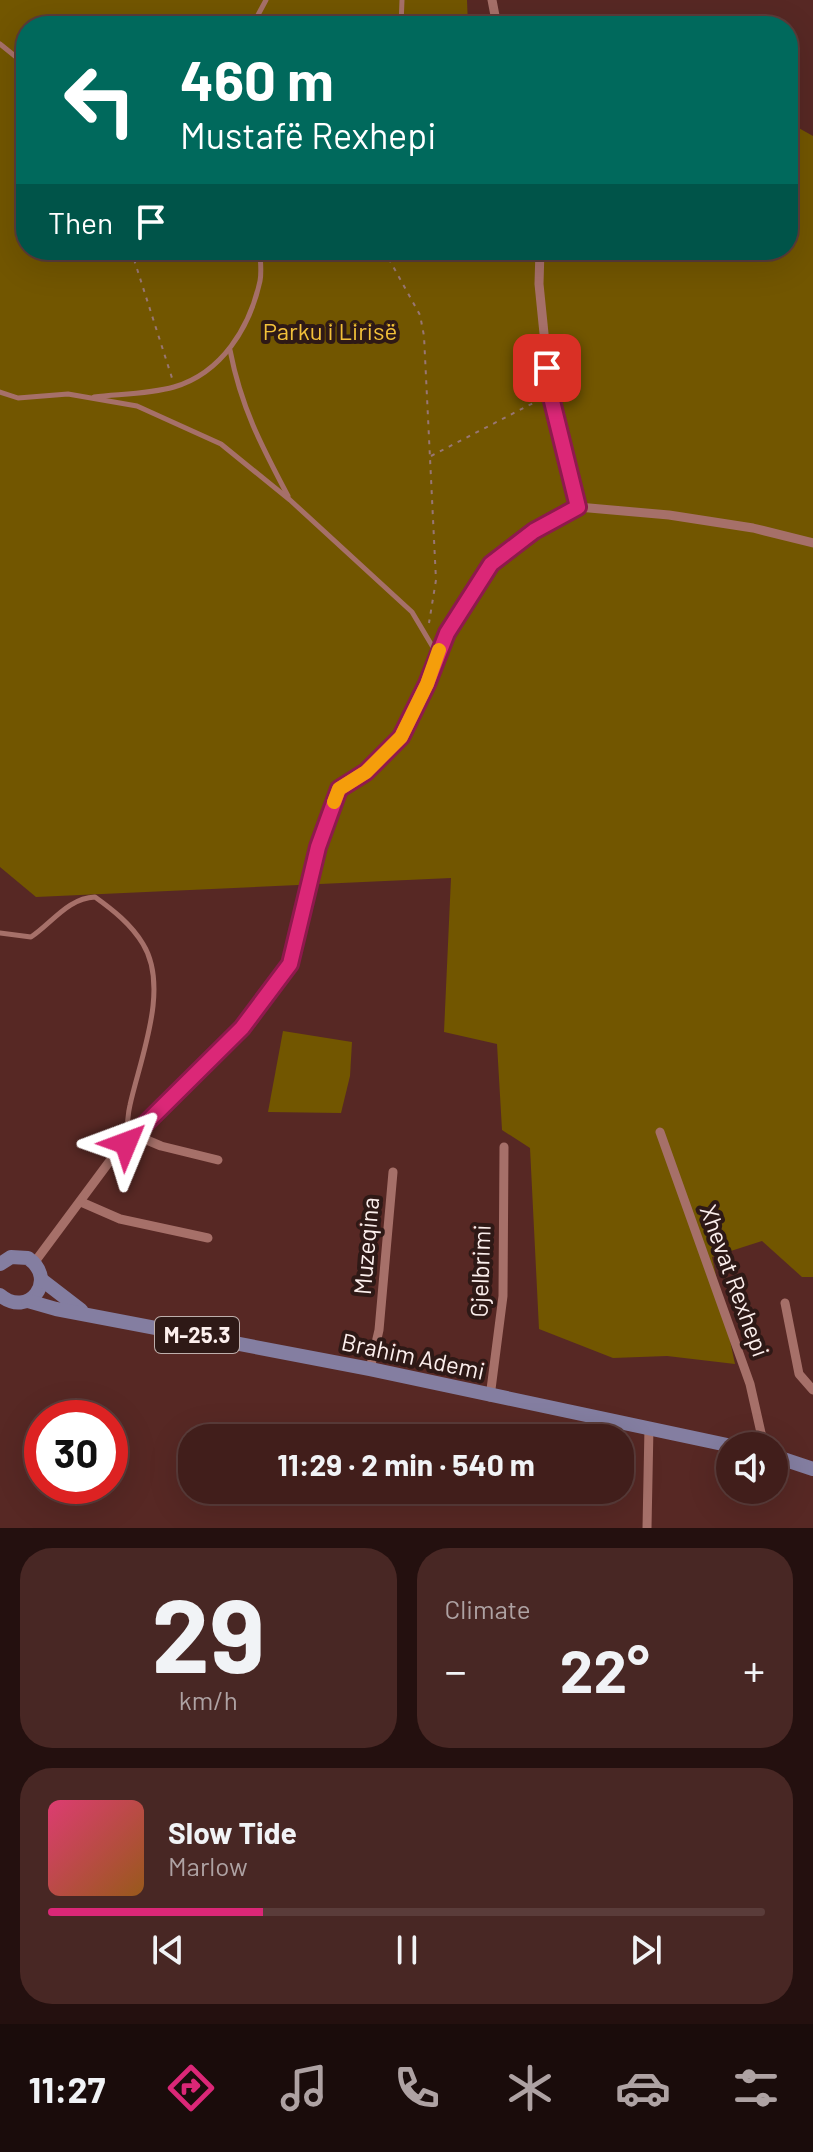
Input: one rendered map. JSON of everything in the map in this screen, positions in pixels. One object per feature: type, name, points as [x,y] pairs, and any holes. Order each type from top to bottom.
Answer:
[{"type":"main road","points":[[0,1264],[18,1256],[28,1258],[40,1270],[42,1280],[38,1291],[28,1301]]},
{"type":"main road","name":"Brahim Ademi","points":[[42,1280],[84,1312]]},
{"type":"main road","name":"Brahim Ademi","points":[[0,1295],[15,1303],[28,1301],[56,1309],[84,1312],[716,1442]]},
{"type":"main road","points":[[788,1461],[813,1469]]},
{"type":"street","points":[[540,260],[539,284],[550,393],[578,507]]},
{"type":"street","points":[[34,1263],[115,1154],[242,1028],[290,964],[318,847],[339,789],[366,772],[401,737],[447,633],[491,564],[534,531],[578,507],[669,515],[753,528],[813,543]]},
{"type":"street","name":"Xhevat Rexhepi","points":[[660,1132],[750,1384],[761,1432]]},
{"type":"street","points":[[135,1135],[161,1146],[218,1160]]},
{"type":"street","name":"Gjelbrimi","points":[[490,1397],[503,1296],[504,1147]]},
{"type":"street","name":"Muzeqina","points":[[370,1369],[379,1330],[393,1172]]},
{"type":"street","points":[[81,1202],[120,1219],[208,1238]]},
{"type":"street","points":[[785,1303],[799,1374],[813,1390]]},
{"type":"street","points":[[647,1528],[649,1427]]},
{"type":"lane","points":[[0,44],[16,57]]},
{"type":"lane","points":[[89,398],[175,386],[210,370],[230,349],[250,312],[261,278],[260,260]]},
{"type":"lane","points":[[230,349],[238,388],[254,432],[290,500]]},
{"type":"lane","points":[[0,392],[18,398],[68,394],[137,406],[221,444],[290,500],[412,612],[437,655]]},
{"type":"lane","points":[[0,933],[31,937],[82,898],[95,897],[121,918],[145,946],[154,991],[149,1027],[129,1109],[126,1143]]},
{"type":"path","points":[[134,260],[175,386]]},
{"type":"path","points":[[390,260],[420,315],[424,336],[436,580],[427,635]]},
{"type":"path","points":[[430,456],[550,393]]},
{"type":"green space","name":"Parku i Lirisë","points":[[0,0],[467,0],[468,16],[16,16],[16,260],[798,260],[798,128],[813,136],[813,1277],[802,1277],[762,1241],[712,1257],[735,1364],[667,1356],[613,1358],[539,1329],[530,1148],[502,1130],[497,1044],[444,1032],[451,878],[36,897],[0,867]]},
{"type":"green space","points":[[283,1031],[352,1042],[350,1076],[341,1113],[268,1112]]},
{"type":"slow traffic","points":[[334,802],[339,789],[366,772],[401,737],[427,684],[439,650]]},
{"type":"route","points":[[126,1143],[242,1028],[290,964],[318,847],[339,789],[366,772],[401,737],[447,633],[491,564],[534,531],[578,507],[550,393],[547,368]]}]
